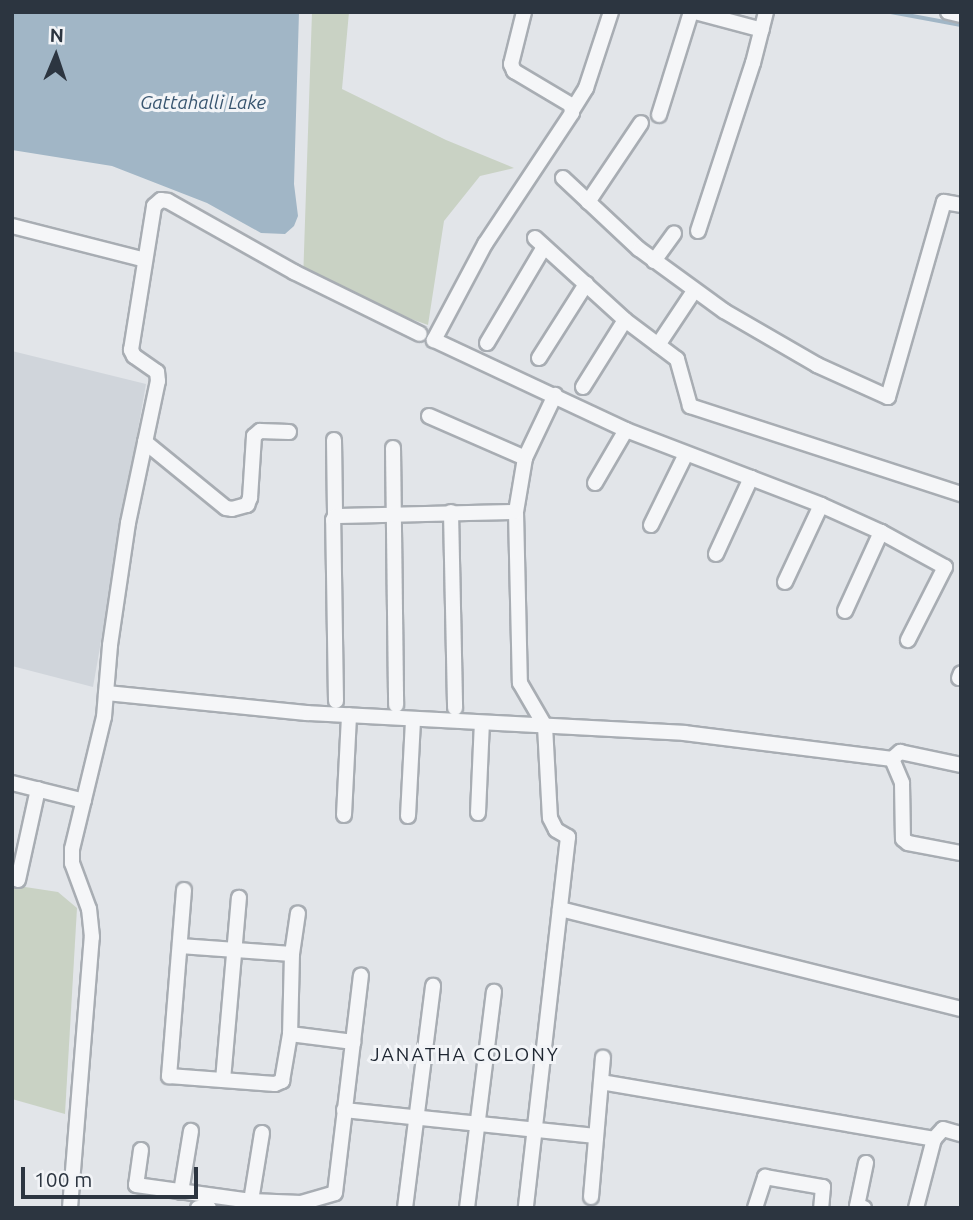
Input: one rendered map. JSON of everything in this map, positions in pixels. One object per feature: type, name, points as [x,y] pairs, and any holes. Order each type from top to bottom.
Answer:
[{"type":"street","points":[[524,12],[510,57],[514,71],[573,109]]},
{"type":"street","points":[[611,12],[586,88],[485,244],[433,340],[626,429],[821,505],[881,532],[945,566],[908,640]]},
{"type":"street","points":[[659,114],[693,12],[762,30]]},
{"type":"street","points":[[698,231],[766,12]]},
{"type":"street","points":[[948,12],[961,15]]},
{"type":"street","points":[[588,202],[641,123]]},
{"type":"street","points":[[563,178],[654,261],[694,291],[785,349],[888,397],[944,202],[961,205]]},
{"type":"street","points":[[70,1208],[92,937],[89,909],[72,863],[72,849],[106,693],[110,645],[128,523],[158,381],[152,368],[134,356],[131,342],[155,206],[161,200],[168,201],[294,272],[420,334]]},
{"type":"street","points":[[12,226],[145,260]]},
{"type":"street","points":[[654,261],[674,233]]},
{"type":"street","points":[[488,343],[540,242],[625,320],[677,359],[690,406],[961,495]]},
{"type":"street","points":[[539,358],[586,284]]},
{"type":"street","points":[[658,345],[694,291]]},
{"type":"street","points":[[583,387],[625,320]]},
{"type":"street","points":[[526,1208],[568,837],[556,830],[550,818],[545,726],[520,683],[516,512],[525,458],[555,395]]},
{"type":"street","points":[[429,416],[525,458]]},
{"type":"street","points":[[595,483],[626,429]]},
{"type":"street","points":[[145,442],[226,508],[232,509],[247,505],[250,498],[254,436],[260,431],[289,432]]},
{"type":"street","points":[[334,440],[335,516],[332,520],[336,701]]},
{"type":"street","points":[[393,448],[396,705]]},
{"type":"street","points":[[651,525],[686,454]]},
{"type":"street","points":[[716,554],[751,478]]},
{"type":"street","points":[[785,582],[821,505]]},
{"type":"street","points":[[450,512],[455,708]]},
{"type":"street","points":[[335,516],[516,512]]},
{"type":"street","points":[[845,611],[881,532]]},
{"type":"street","points":[[106,693],[349,715],[684,733],[892,759],[900,752],[961,765]]},
{"type":"street","points":[[344,815],[349,715]]},
{"type":"street","points":[[408,816],[413,719]]},
{"type":"street","points":[[478,813],[482,723]]},
{"type":"street","points":[[892,759],[902,783],[904,839],[908,843],[961,853]]},
{"type":"street","points":[[12,783],[84,801]]},
{"type":"street","points":[[18,880],[38,789]]},
{"type":"street","points":[[184,890],[169,1076],[275,1084],[282,1081],[290,1034],[292,954],[298,913]]},
{"type":"street","points":[[223,1080],[239,898]]},
{"type":"street","points":[[560,909],[961,1009]]},
{"type":"street","points":[[180,946],[292,954]]},
{"type":"street","points":[[141,1150],[136,1185],[251,1201],[301,1203],[335,1193],[361,976]]},
{"type":"street","points":[[405,1208],[433,986]]},
{"type":"street","points":[[467,1208],[494,992]]},
{"type":"street","points":[[290,1034],[353,1042]]},
{"type":"street","points":[[591,1197],[603,1058]]},
{"type":"street","points":[[601,1082],[934,1139]]},
{"type":"street","points":[[344,1110],[596,1136]]},
{"type":"street","points":[[915,1208],[934,1139],[943,1129],[961,1135]]},
{"type":"street","points":[[181,1192],[191,1130]]},
{"type":"street","points":[[251,1201],[262,1133]]},
{"type":"street","points":[[864,1208],[858,1206],[866,1163]]},
{"type":"street","points":[[755,1208],[765,1177],[823,1187],[821,1208]]},
{"type":"street","points":[[198,1208],[209,1208]]},
{"type":"shaded area","points":[[12,351],[146,384],[93,687],[12,666]]},
{"type":"green space","points":[[312,12],[349,12],[342,89],[446,140],[514,168],[480,176],[444,221],[428,325],[303,281]]},
{"type":"green space","points":[[12,885],[58,892],[77,908],[65,1114],[12,1099]]},
{"type":"water","name":"Gattahalli Lake","points":[[12,12],[299,12],[294,184],[298,216],[294,226],[285,234],[261,233],[207,203],[112,166],[12,150]]},
{"type":"waterway","points":[[891,12],[961,25]]},
{"type":"district","name":"JANATHA COLONY","points":[[465,1055]]}]
